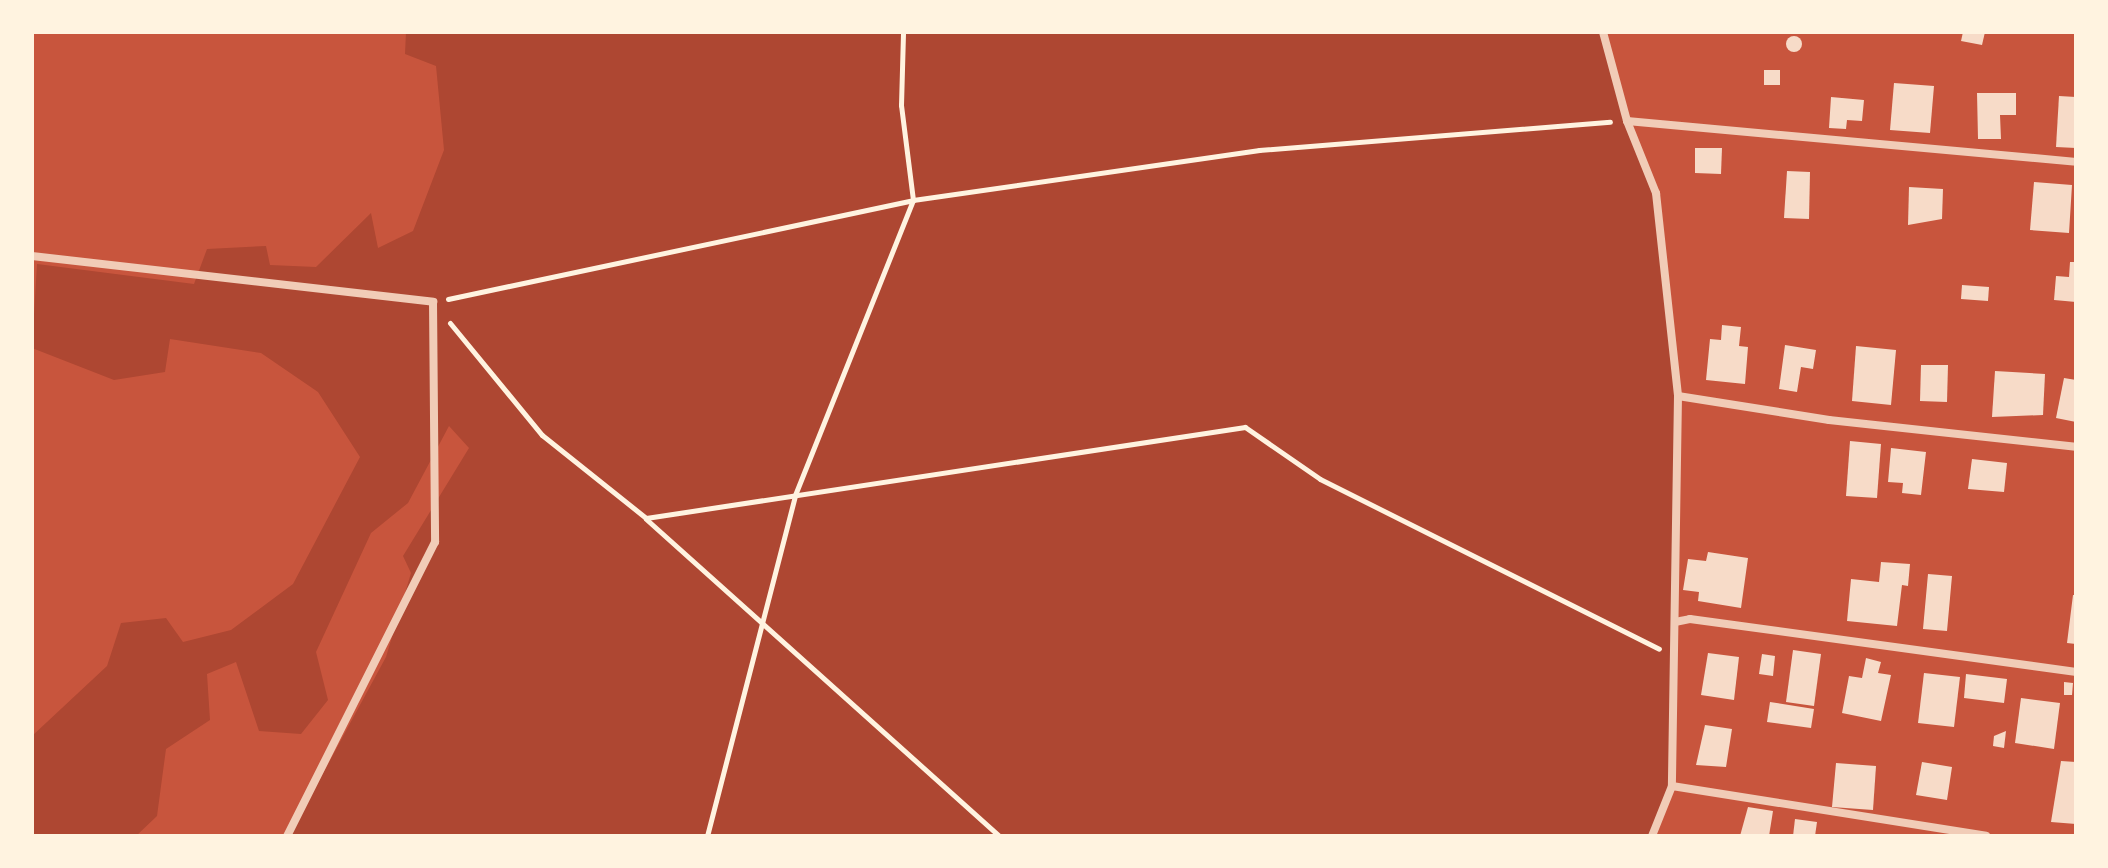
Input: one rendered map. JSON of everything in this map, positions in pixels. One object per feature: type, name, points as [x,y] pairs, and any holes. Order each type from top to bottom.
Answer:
[{"type":"street","points":[[1603,32],[1627,121],[1656,193],[1678,396],[1672,786],[1652,836]]},
{"type":"street","points":[[1627,121],[2076,162]]},
{"type":"street","points":[[32,256],[433,302],[435,542],[287,836]]},
{"type":"street","points":[[1678,396],[1829,420],[2076,447]]},
{"type":"street","points":[[1675,622],[1690,619],[2076,672]]},
{"type":"street","points":[[1672,786],[1986,836]]},
{"type":"path","points":[[707,836],[795,495],[913,200],[901,105],[903,32]]},
{"type":"path","points":[[999,836],[646,518],[542,435],[433,302],[913,200],[1259,150],[1627,121]]},
{"type":"path","points":[[646,518],[1245,427],[1320,479],[1674,657]]},
{"type":"shaded area","points":[[406,32],[1603,32],[1627,121],[1656,193],[1678,396],[1672,786],[1652,836],[289,836],[386,657],[411,573],[403,556],[469,448],[449,426],[408,503],[371,533],[316,652],[328,700],[301,734],[259,731],[236,662],[207,674],[210,720],[166,749],[157,816],[136,836],[32,836],[32,736],[107,666],[121,623],[166,618],[183,642],[231,630],[293,584],[360,457],[318,392],[261,353],[170,339],[165,372],[114,380],[32,348],[37,264],[194,284],[207,249],[266,246],[270,265],[316,267],[371,213],[378,248],[413,231],[444,150],[436,66],[405,54]]},
{"type":"building","points":[[1963,32],[1985,32],[1982,45],[1961,41]]},
{"type":"building","points":[[1791,36],[1797,36],[1802,44],[1800,50],[1791,52],[1786,47],[1786,41]]},
{"type":"building","points":[[1764,70],[1780,70],[1780,85],[1764,85]]},
{"type":"building","points":[[1894,83],[1934,86],[1930,133],[1890,130]]},
{"type":"building","points":[[1977,93],[2016,93],[2016,115],[2000,115],[2001,139],[1978,139]]},
{"type":"building","points":[[2059,96],[2076,97],[2076,148],[2056,147]]},
{"type":"building","points":[[1831,97],[1864,100],[1862,121],[1847,120],[1846,129],[1829,128]]},
{"type":"building","points":[[1695,148],[1722,148],[1721,174],[1695,173]]},
{"type":"building","points":[[1787,171],[1810,172],[1809,219],[1784,218]]},
{"type":"building","points":[[2034,182],[2072,185],[2069,233],[2030,230]]},
{"type":"building","points":[[1909,187],[1943,189],[1942,219],[1908,225]]},
{"type":"building","points":[[2070,262],[2076,262],[2076,302],[2054,300],[2056,276],[2069,277]]},
{"type":"building","points":[[1962,285],[1989,287],[1988,301],[1961,299]]},
{"type":"building","points":[[1722,325],[1741,327],[1739,346],[1748,347],[1745,384],[1706,380],[1710,339],[1721,340]]},
{"type":"building","points":[[1785,345],[1816,350],[1813,369],[1801,367],[1797,392],[1779,389]]},
{"type":"building","points":[[1856,346],[1896,350],[1891,405],[1852,401]]},
{"type":"building","points":[[1921,365],[1948,365],[1947,402],[1920,401]]},
{"type":"building","points":[[1995,371],[2045,374],[2043,415],[1992,417]]},
{"type":"building","points":[[2064,378],[2076,380],[2076,422],[2056,418]]},
{"type":"building","points":[[1850,441],[1881,444],[1877,498],[1846,496]]},
{"type":"building","points":[[1891,448],[1926,452],[1921,495],[1902,493],[1903,483],[1888,482]]},
{"type":"building","points":[[1972,459],[2007,463],[2004,492],[1968,489]]},
{"type":"building","points":[[1708,552],[1748,558],[1741,608],[1698,601],[1699,592],[1683,590],[1688,559],[1706,561]]},
{"type":"building","points":[[1881,562],[1910,564],[1908,586],[1902,585],[1897,626],[1847,621],[1851,579],[1879,582]]},
{"type":"building","points":[[1928,574],[1952,576],[1947,631],[1923,629]]},
{"type":"building","points":[[2073,595],[2076,595],[2076,644],[2067,643]]},
{"type":"building","points":[[1793,650],[1821,654],[1814,706],[1786,702]]},
{"type":"building","points":[[1708,653],[1739,657],[1734,700],[1701,695]]},
{"type":"building","points":[[1762,654],[1775,656],[1773,676],[1759,674]]},
{"type":"building","points":[[1866,658],[1881,662],[1878,673],[1891,675],[1881,721],[1842,713],[1849,676],[1862,678]]},
{"type":"building","points":[[1924,673],[1960,677],[1954,727],[1918,723]]},
{"type":"building","points":[[1966,674],[2007,679],[2004,703],[1964,698]]},
{"type":"building","points":[[2064,682],[2073,683],[2072,695],[2064,695]]},
{"type":"building","points":[[2021,698],[2060,703],[2054,749],[2015,743]]},
{"type":"building","points":[[1770,702],[1814,709],[1811,728],[1767,722]]},
{"type":"building","points":[[1705,725],[1732,729],[1726,767],[1696,765]]},
{"type":"building","points":[[2006,731],[2004,748],[1993,746],[1994,736]]},
{"type":"building","points":[[2061,761],[2076,762],[2076,824],[2051,822]]},
{"type":"building","points":[[1922,762],[1952,767],[1947,800],[1916,795]]},
{"type":"building","points":[[1836,763],[1876,766],[1873,810],[1832,807]]},
{"type":"building","points":[[1748,807],[1773,811],[1769,836],[1740,836]]},
{"type":"building","points":[[1795,819],[1817,822],[1815,836],[1793,836]]}]
